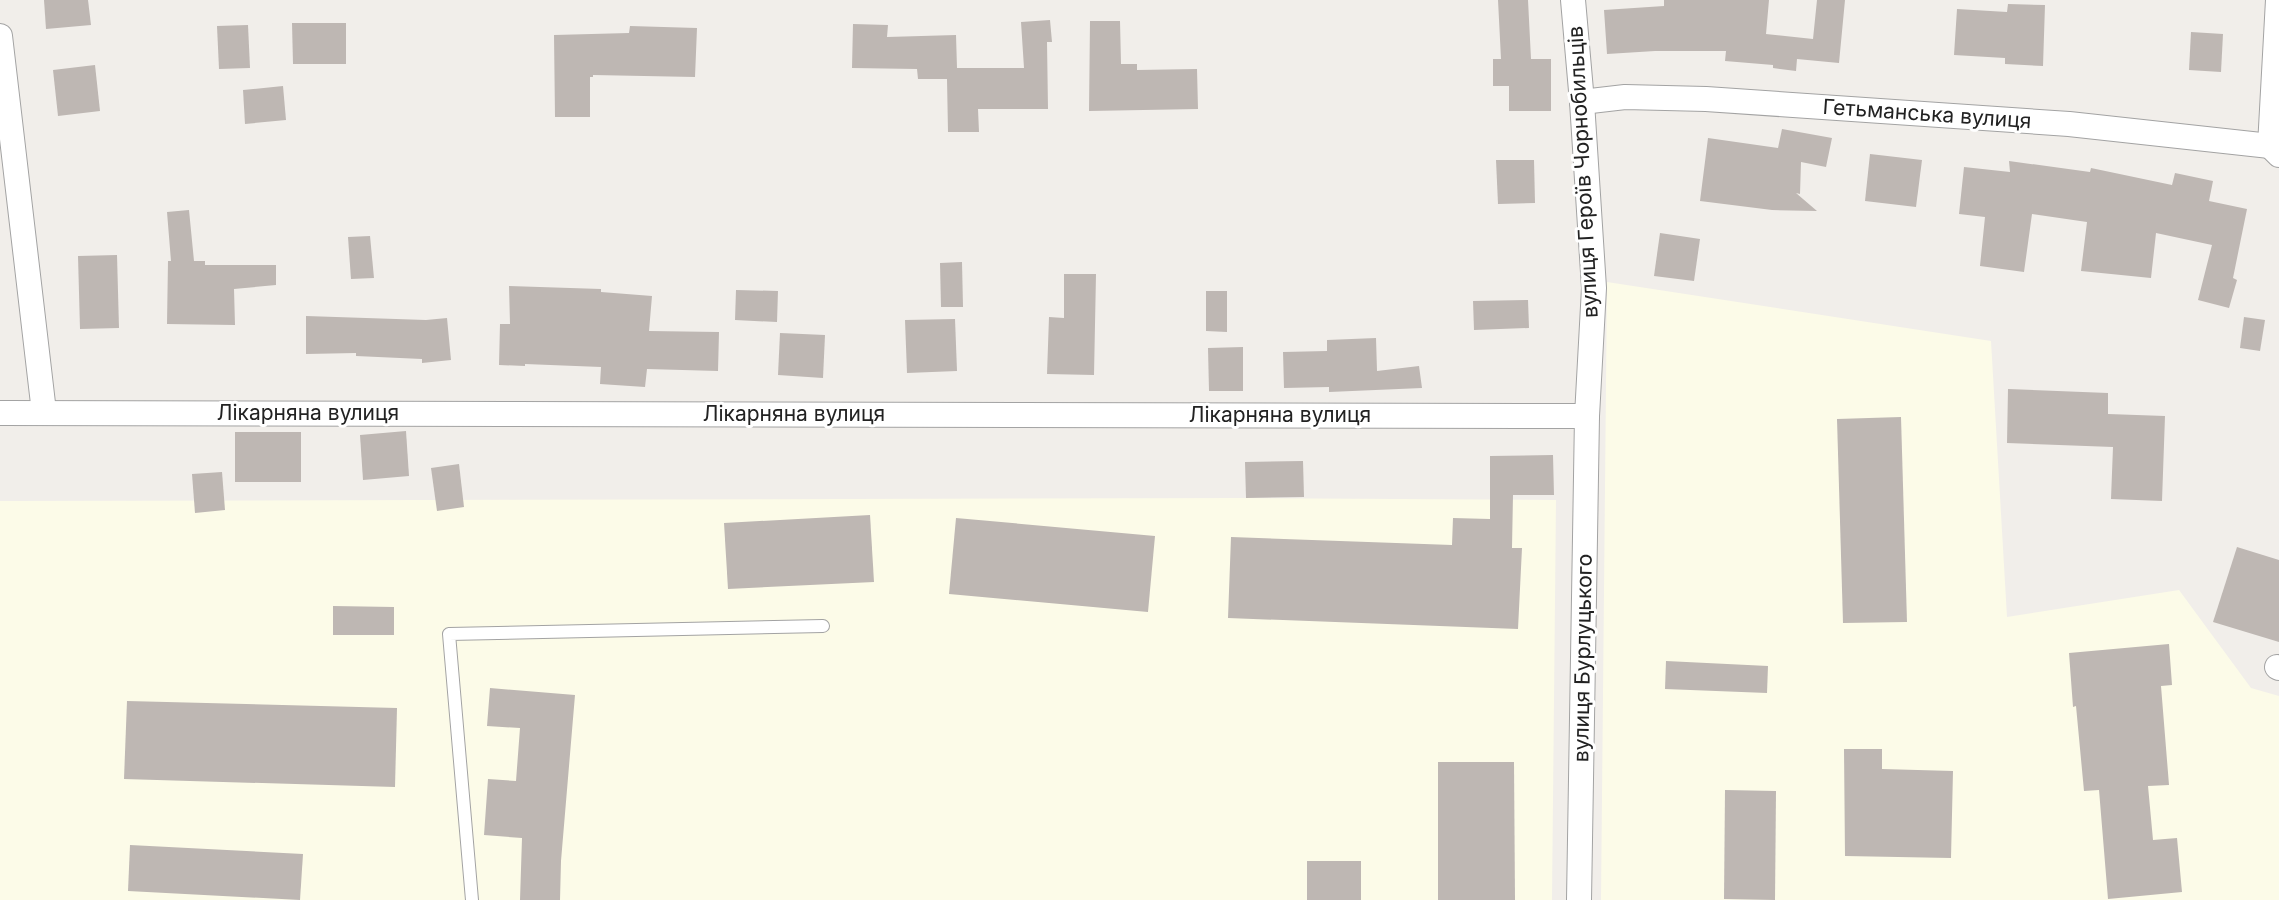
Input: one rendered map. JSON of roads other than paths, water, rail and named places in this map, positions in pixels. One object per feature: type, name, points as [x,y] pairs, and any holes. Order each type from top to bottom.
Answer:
[{"type":"street","name":"вулиця Героїв Чорнобильців","points":[[1573,0],[1594,288],[1587,416]]},
{"type":"street","points":[[2275,150],[2278,0]]},
{"type":"street","points":[[0,36],[44,412]]},
{"type":"street","name":"Гетьманська вулиця","points":[[1582,102],[1625,97],[1706,99],[2069,124],[2275,150]]},
{"type":"street","name":"Лікарняна вулиця","points":[[0,413],[1587,416]]},
{"type":"street","name":"вулиця Бурлуцького","points":[[1579,900],[1587,416]]},
{"type":"lane","points":[[472,900],[449,634],[823,626]]}]
